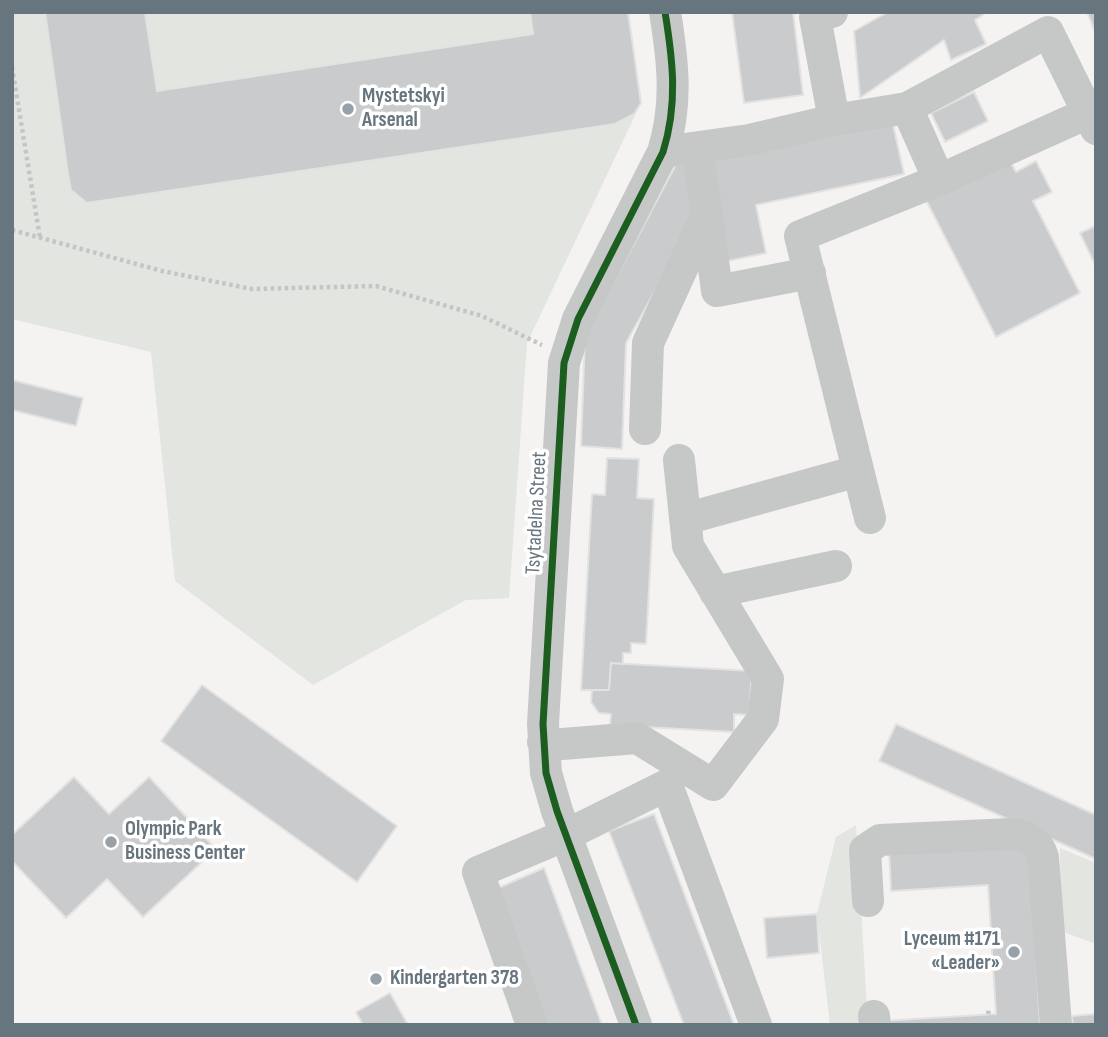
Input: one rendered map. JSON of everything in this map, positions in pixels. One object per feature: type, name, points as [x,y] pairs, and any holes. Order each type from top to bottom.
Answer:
[{"type":"street","name":"Tsytadelna Street","points":[[636,1025],[566,835],[546,773],[542,742],[564,363],[578,319],[663,152],[671,125],[674,90],[665,12]]},
{"type":"street","points":[[832,12],[815,17],[834,120]]},
{"type":"street","points":[[663,152],[907,108],[1048,32],[1092,121],[800,236],[870,518]]},
{"type":"street","points":[[907,108],[939,180]]},
{"type":"street","points":[[697,148],[718,291],[810,273]]},
{"type":"street","points":[[645,429],[648,343],[707,214]]},
{"type":"street","points":[[542,742],[550,745],[637,738],[713,785],[764,719],[768,679],[688,546],[678,460]]},
{"type":"street","points":[[685,519],[858,471]]},
{"type":"street","points":[[715,592],[836,566]]},
{"type":"street","points":[[532,1025],[478,872],[566,835],[667,785],[756,1025]]},
{"type":"street","points":[[868,901],[865,850],[880,840],[1011,834],[1032,839],[1044,856],[1056,1025]]},
{"type":"path","points":[[12,67],[40,238]]},
{"type":"path","points":[[12,230],[162,271],[252,289],[376,286],[482,316],[552,350]]},
{"type":"shaded area","points":[[12,12],[628,12],[641,103],[527,343],[509,598],[466,600],[313,685],[175,581],[151,352],[12,319]]},
{"type":"shaded area","points":[[856,825],[868,1025],[830,1025],[817,914],[836,837]]},
{"type":"shaded area","points":[[1060,848],[1096,863],[1096,944],[1061,931]]},
{"type":"building","name":"Mystetskyi Arsenal","points":[[45,12],[145,12],[157,91],[533,34],[530,12],[628,12],[641,103],[634,114],[615,124],[87,203],[71,190]]},
{"type":"building","points":[[732,12],[793,12],[803,95],[744,103]]},
{"type":"building","points":[[888,12],[987,12],[975,20],[986,44],[951,60],[944,40],[860,98],[854,31]]},
{"type":"building","points":[[1087,12],[1096,12],[1096,34]]},
{"type":"building","points":[[974,92],[988,121],[945,142],[931,113]]},
{"type":"building","points":[[892,120],[904,174],[756,205],[766,253],[723,262],[702,159]]},
{"type":"building","points":[[681,155],[695,158],[696,218],[626,343],[622,449],[581,446],[585,336]]},
{"type":"building","points":[[1008,157],[1016,172],[1036,161],[1052,192],[1033,201],[1080,293],[996,337],[926,200]]},
{"type":"building","points":[[1096,226],[1096,267],[1080,233]]},
{"type":"building","points":[[12,380],[83,398],[76,426],[12,410]]},
{"type":"building","points":[[607,458],[639,459],[637,498],[654,499],[646,644],[631,643],[631,653],[623,653],[623,664],[611,663],[609,690],[581,690],[592,494],[605,495]]},
{"type":"building","points":[[611,663],[752,671],[749,715],[734,714],[734,732],[610,725],[611,714],[599,713],[591,702],[592,690],[609,690]]},
{"type":"building","points":[[202,685],[397,826],[357,882],[161,741]]},
{"type":"building","points":[[896,724],[1096,815],[1096,859],[879,761]]},
{"type":"building","name":"Olympic Park Business Center","points":[[74,777],[109,814],[149,777],[216,849],[143,917],[107,879],[66,918],[12,861],[12,835]]},
{"type":"building","points":[[654,814],[734,1025],[684,1025],[609,831]]},
{"type":"building","name":"Lyceum #171 «Leader»","points":[[1029,840],[1040,1025],[882,1025],[882,1021],[996,1014],[988,885],[891,891],[889,849]]},
{"type":"building","points":[[544,868],[602,1025],[547,1025],[498,888]]},
{"type":"building","points":[[817,914],[819,953],[767,958],[764,918]]},
{"type":"building","points":[[390,993],[408,1025],[363,1025],[356,1012]]},
{"type":"building","points":[[1096,1014],[1096,1025],[1073,1025],[1072,1016]]},
{"type":"cycle path","points":[[636,1025],[557,811],[546,773],[543,724],[564,363],[578,319],[663,152],[671,117],[673,82],[665,12]]},
{"type":"place","name":"Mystetskyi Arsenal","points":[[348,109]]},
{"type":"place","name":"Olympic Park Business Center","points":[[111,842]]},
{"type":"place","name":"Lyceum #171 «Leader»","points":[[1014,952]]},
{"type":"place","name":"Kindergarten 378","points":[[376,979]]}]
